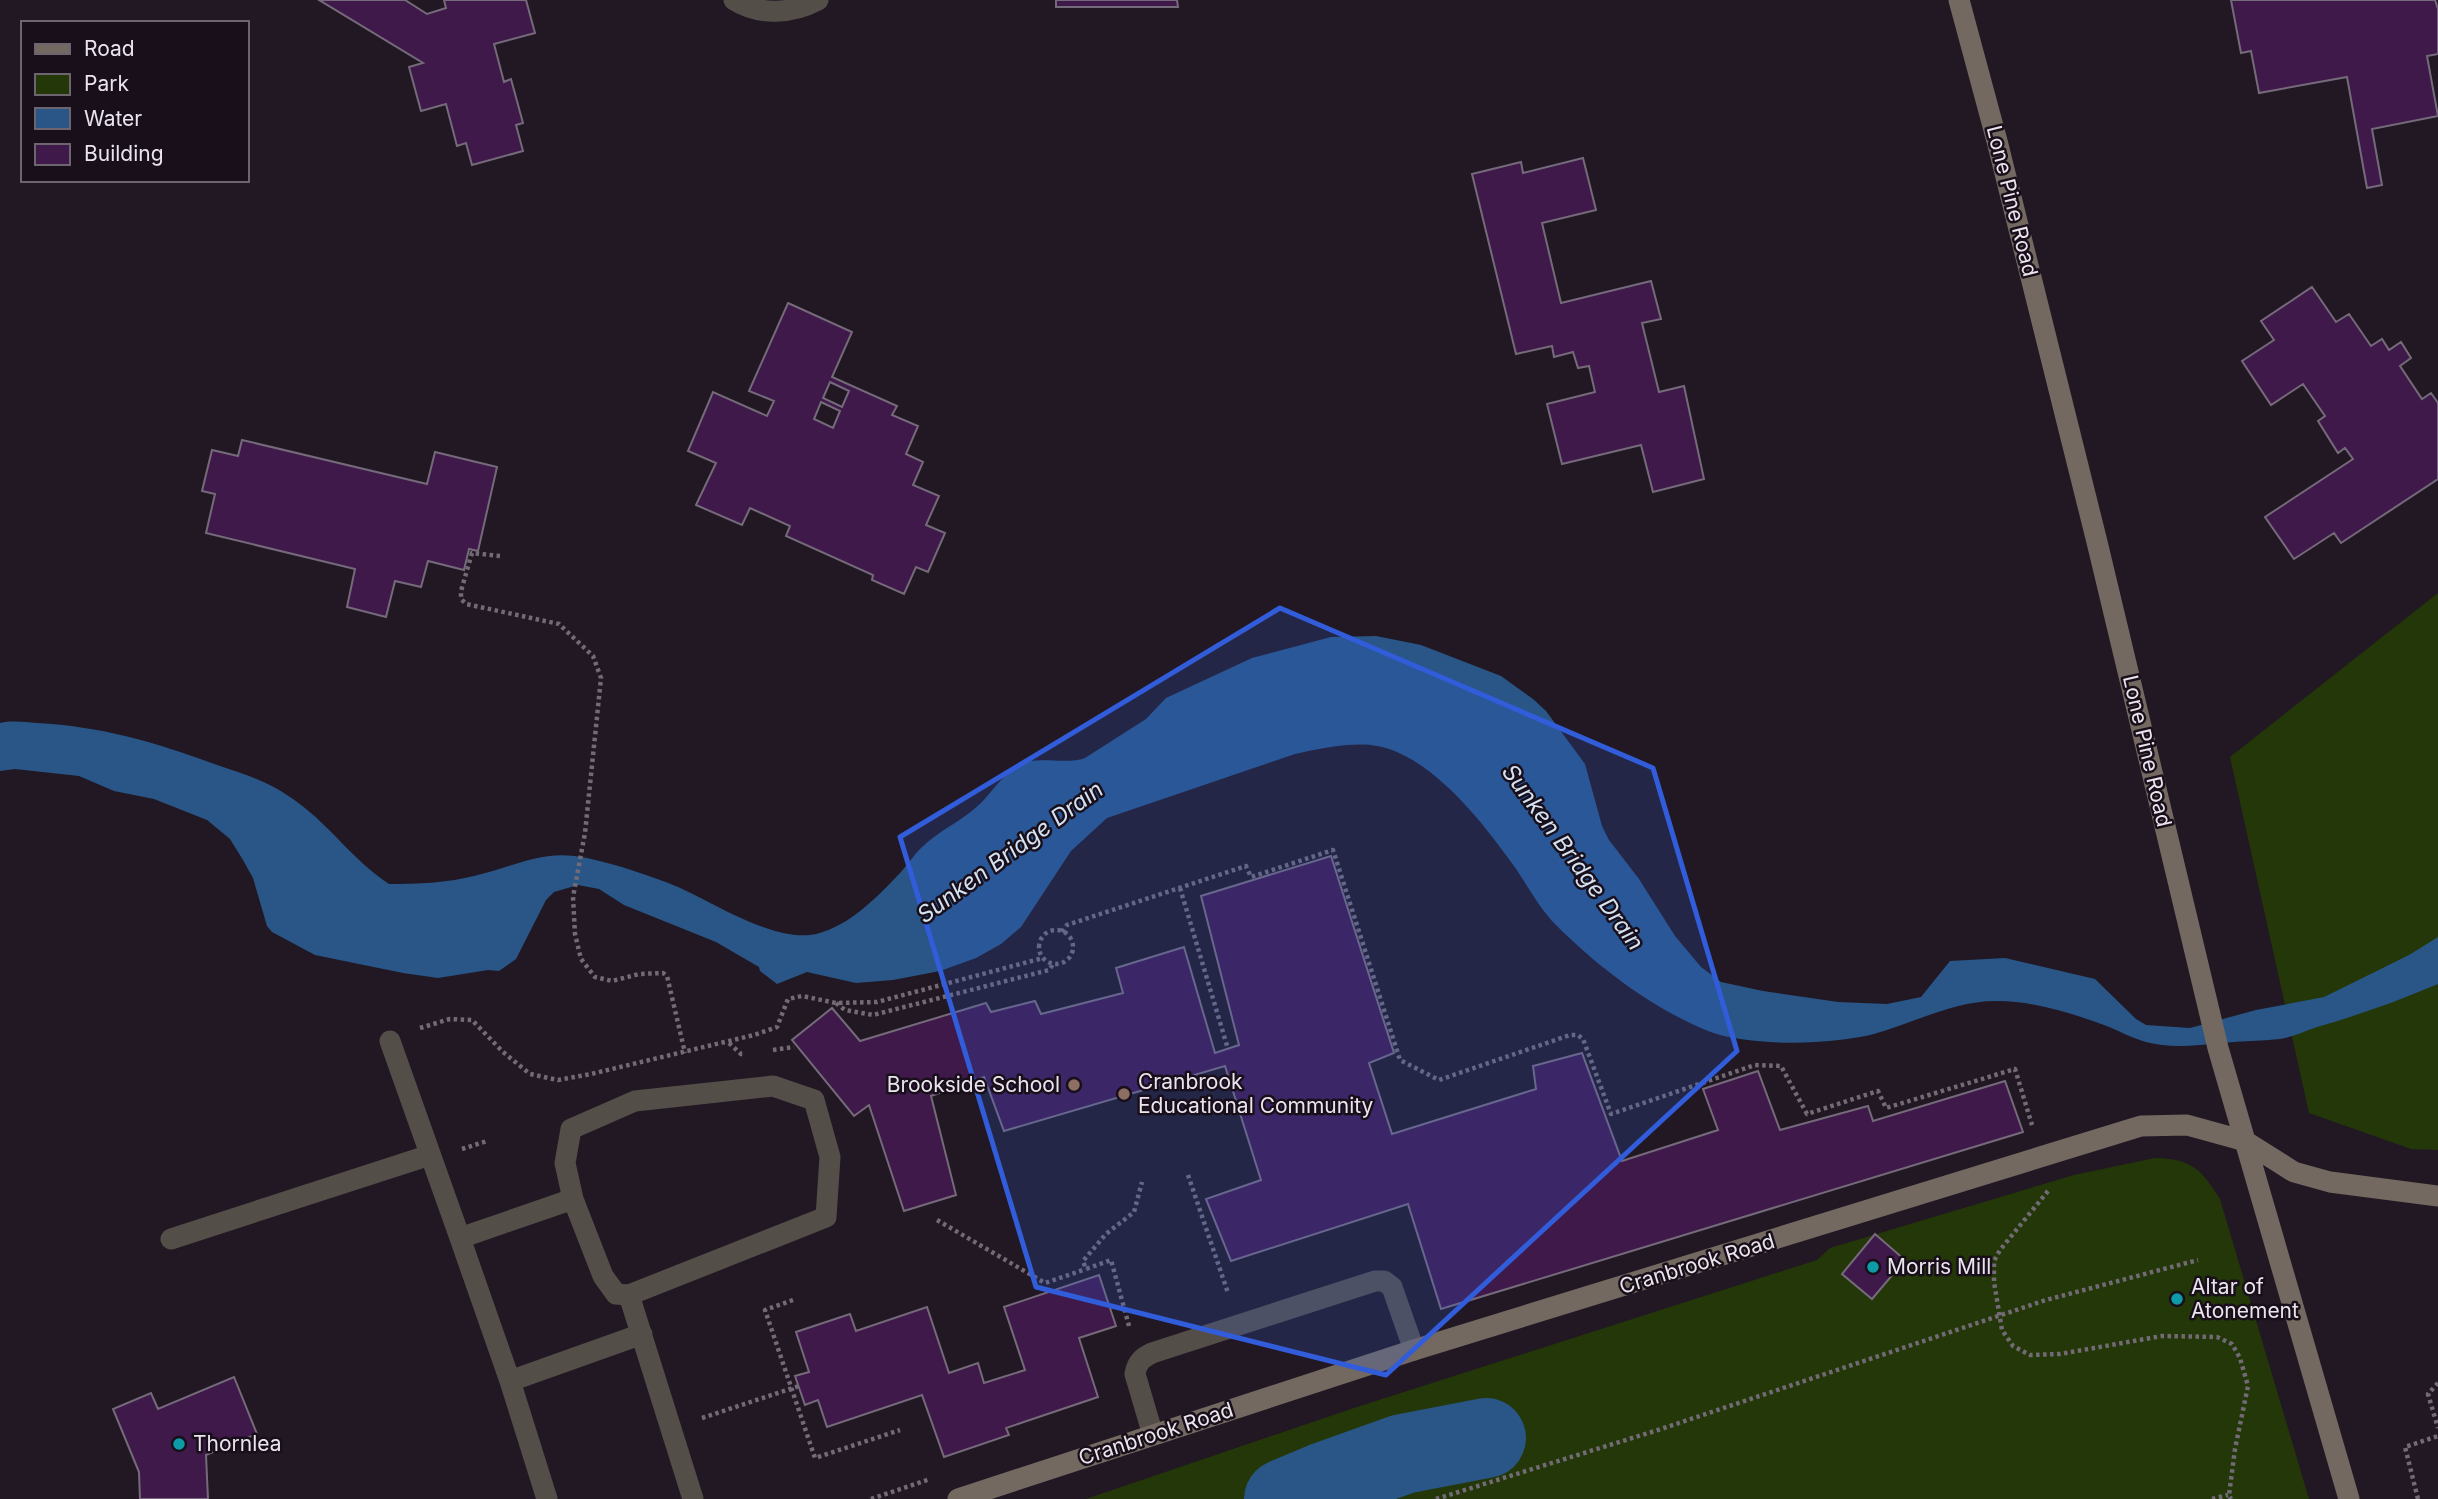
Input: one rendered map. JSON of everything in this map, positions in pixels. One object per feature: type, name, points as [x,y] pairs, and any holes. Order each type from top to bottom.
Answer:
[{"type":"street","points":[[734,0],[756,9],[786,11],[818,0]]},
{"type":"street","name":"Lone Pine Road","points":[[1959,0],[2094,529],[2218,1048],[2349,1499]]},
{"type":"street","points":[[390,1041],[510,1381],[547,1499]]},
{"type":"street","points":[[773,1086],[814,1100],[830,1157],[826,1217],[629,1295],[616,1294],[603,1276],[573,1199],[565,1163],[571,1129],[635,1101],[773,1086]]},
{"type":"street","name":"Cranbrook Road","points":[[958,1499],[1414,1350],[2141,1126],[2187,1125],[2245,1142],[2294,1172],[2330,1182],[2438,1196]]},
{"type":"street","points":[[171,1239],[430,1155]]},
{"type":"street","points":[[460,1238],[573,1199]]},
{"type":"street","points":[[1153,1436],[1135,1374],[1137,1364],[1143,1357],[1165,1349],[1375,1281],[1384,1281],[1392,1287],[1414,1350]]},
{"type":"street","points":[[629,1295],[694,1499]]},
{"type":"street","points":[[510,1381],[642,1334]]},
{"type":"path","points":[[500,556],[472,553],[461,599],[466,604],[559,624],[593,656],[601,678],[585,833],[573,897],[575,934],[581,959],[595,977],[612,981],[639,974],[663,973],[667,976],[685,1053]]},
{"type":"path","points":[[1062,932],[1067,925],[1246,866],[1251,877],[1333,850],[1400,1060],[1439,1080],[1570,1035],[1578,1035],[1583,1039],[1611,1114],[1755,1065],[1781,1066],[1807,1114],[1878,1091],[1886,1108],[2015,1069],[2033,1126]]},
{"type":"path","points":[[1180,888],[1228,1049]]},
{"type":"path","points":[[836,1003],[845,1010],[873,1015],[1049,970],[1072,954],[1072,942],[1062,932],[1050,931],[1041,938],[1039,950],[1043,958],[1054,964]]},
{"type":"path","points":[[390,1041],[433,1023],[450,1019],[472,1020],[503,1052],[530,1074],[558,1080],[685,1053],[777,1027],[788,999],[802,996],[836,1003],[877,1002],[1043,958]]},
{"type":"path","points":[[936,986],[938,998]]},
{"type":"path","points":[[729,1042],[741,1054]]},
{"type":"path","points":[[1188,1175],[1228,1293]]},
{"type":"path","points":[[1086,1269],[1083,1261],[1106,1234],[1134,1212],[1142,1182]]},
{"type":"path","points":[[2048,1191],[1994,1261],[1998,1317],[2002,1330],[2012,1346],[2030,1355],[2060,1354],[2162,1336],[2217,1337],[2232,1344],[2240,1358],[2248,1386],[2235,1449],[2230,1497],[2212,1499]]},
{"type":"path","points":[[937,1220],[1045,1283],[1111,1259],[1129,1327]]},
{"type":"path","points":[[1436,1499],[1658,1430],[2046,1300],[2198,1260]]},
{"type":"path","points":[[793,1300],[765,1310],[815,1458],[900,1430]]},
{"type":"path","points":[[2438,1383],[2428,1394],[2438,1428]]},
{"type":"path","points":[[671,1428],[799,1386]]},
{"type":"path","points":[[2418,1499],[2405,1447],[2438,1436]]},
{"type":"highlighted area","points":[[1280,608],[1653,768],[1737,1051],[1386,1375],[1036,1287],[900,837]]},
{"type":"green space","points":[[2438,593],[2438,1150],[2411,1149],[2309,1113],[2230,757]]},
{"type":"green space","points":[[2155,1158],[2178,1161],[2194,1168],[2207,1180],[2220,1199],[2309,1499],[1086,1499],[1354,1408],[1817,1260],[1830,1248],[2074,1175]]},
{"type":"water","name":"Sunken Bridge Drain","points":[[1376,636],[1421,645],[1501,676],[1546,711],[1585,764],[1602,826],[1609,840],[1639,879],[1675,936],[1701,967],[1721,982],[1838,1002],[1887,1004],[1921,997],[1950,961],[2005,958],[2095,979],[2136,1019],[2146,1025],[2190,1028],[2256,1010],[2324,997],[2409,955],[2438,937],[2438,984],[2363,1013],[2273,1040],[2184,1046],[2155,1044],[2065,1012],[2038,1005],[1998,1001],[1966,1004],[1856,1038],[1790,1043],[1725,1036],[1687,1022],[1667,1011],[1608,971],[1550,918],[1499,845],[1451,790],[1412,760],[1392,750],[1371,745],[1333,747],[1295,754],[1107,818],[1071,851],[1021,927],[1001,944],[976,958],[940,971],[893,980],[856,983],[807,972],[777,984],[760,971],[759,967],[716,942],[624,905],[599,889],[578,885],[554,892],[546,900],[516,959],[499,971],[488,970],[438,978],[315,955],[272,932],[267,926],[253,878],[243,860],[230,839],[207,820],[154,799],[114,791],[79,776],[15,769],[0,771],[0,723],[60,725],[106,732],[173,750],[273,787],[303,807],[363,864],[389,884],[453,880],[542,857],[571,856],[656,878],[745,920],[782,933],[816,934],[840,924],[863,909],[921,848],[974,809],[1016,766],[1037,760],[1070,761],[1085,758],[1146,719],[1166,698],[1252,658],[1331,637]]},
{"type":"building","points":[[319,0],[405,0],[427,14],[446,8],[444,0],[526,0],[535,33],[494,44],[504,82],[511,79],[523,123],[516,125],[523,151],[472,165],[466,143],[457,146],[446,104],[421,111],[409,67],[423,63]]},
{"type":"building","points":[[1056,0],[1177,0],[1178,7],[1056,7]]},
{"type":"building","points":[[2231,0],[2435,0],[2438,9],[2438,54],[2427,56],[2438,116],[2372,129],[2382,185],[2367,188],[2347,77],[2259,93],[2251,51],[2241,53]]},
{"type":"building","points":[[1583,158],[1596,210],[1542,223],[1561,303],[1651,281],[1661,319],[1642,323],[1659,392],[1684,386],[1704,479],[1653,492],[1641,445],[1562,464],[1547,404],[1595,392],[1589,366],[1578,368],[1573,352],[1554,357],[1552,346],[1516,354],[1472,174],[1521,162],[1523,173]]},
{"type":"building","points":[[2312,287],[2336,322],[2349,314],[2371,346],[2382,339],[2389,350],[2401,342],[2411,358],[2400,366],[2422,399],[2431,393],[2438,403],[2438,479],[2341,543],[2334,533],[2294,559],[2265,517],[2353,459],[2345,448],[2338,453],[2318,421],[2325,416],[2303,384],[2271,405],[2242,361],[2274,340],[2261,321]]},
{"type":"building","points":[[788,303],[852,332],[832,377],[897,406],[892,415],[918,426],[906,454],[923,462],[913,485],[939,496],[926,525],[945,533],[928,572],[916,567],[904,594],[872,580],[873,575],[786,536],[790,526],[750,508],[742,525],[696,505],[716,463],[688,451],[713,392],[767,416],[774,401],[749,391]],"holes":[[[830,382],[849,391],[842,407],[823,398]],[[821,402],[840,411],[833,428],[814,419]]]},
{"type":"building","points":[[242,440],[427,484],[435,452],[497,467],[478,551],[469,549],[464,570],[428,561],[421,587],[395,581],[386,617],[347,607],[355,569],[206,533],[215,494],[202,491],[212,450],[238,456]]},
{"type":"building","name":"Brookside School","points":[[1331,856],[1394,1053],[1369,1063],[1392,1134],[1536,1089],[1533,1066],[1582,1053],[1622,1161],[1718,1130],[1703,1089],[1758,1071],[1780,1130],[1868,1106],[1873,1121],[2005,1081],[2023,1132],[1441,1309],[1408,1204],[1231,1261],[1206,1199],[1261,1180],[1225,1066],[1004,1131],[984,1077],[931,1096],[956,1195],[904,1211],[869,1105],[854,1116],[792,1040],[832,1008],[860,1041],[986,1003],[991,1012],[1035,1001],[1041,1014],[1123,993],[1116,968],[1184,947],[1215,1053],[1239,1045],[1201,896]]},
{"type":"building","name":"Morris Mill","points":[[1875,1234],[1905,1260],[1872,1299],[1842,1274]]},
{"type":"building","points":[[1099,1275],[1116,1326],[1079,1338],[1098,1397],[1006,1428],[1009,1435],[944,1457],[922,1395],[827,1427],[818,1400],[805,1405],[795,1376],[809,1372],[796,1332],[850,1314],[856,1331],[927,1307],[949,1373],[978,1363],[984,1383],[1025,1370],[1004,1307]]},
{"type":"building","name":"Thornlea","points":[[234,1377],[257,1434],[206,1455],[208,1499],[140,1499],[139,1472],[113,1409],[151,1393],[158,1409]]},
{"type":"waterway","points":[[1284,1499],[1403,1454],[1486,1438]]},
{"type":"place","name":"Brookside School","points":[[1074,1085]]},
{"type":"place","name":"Cranbrook Educational Community","points":[[1124,1094]]},
{"type":"place","name":"Morris Mill","points":[[1873,1267]]},
{"type":"place","name":"Altar of Atonement","points":[[2177,1299]]},
{"type":"place","name":"Thornlea","points":[[179,1444]]}]
